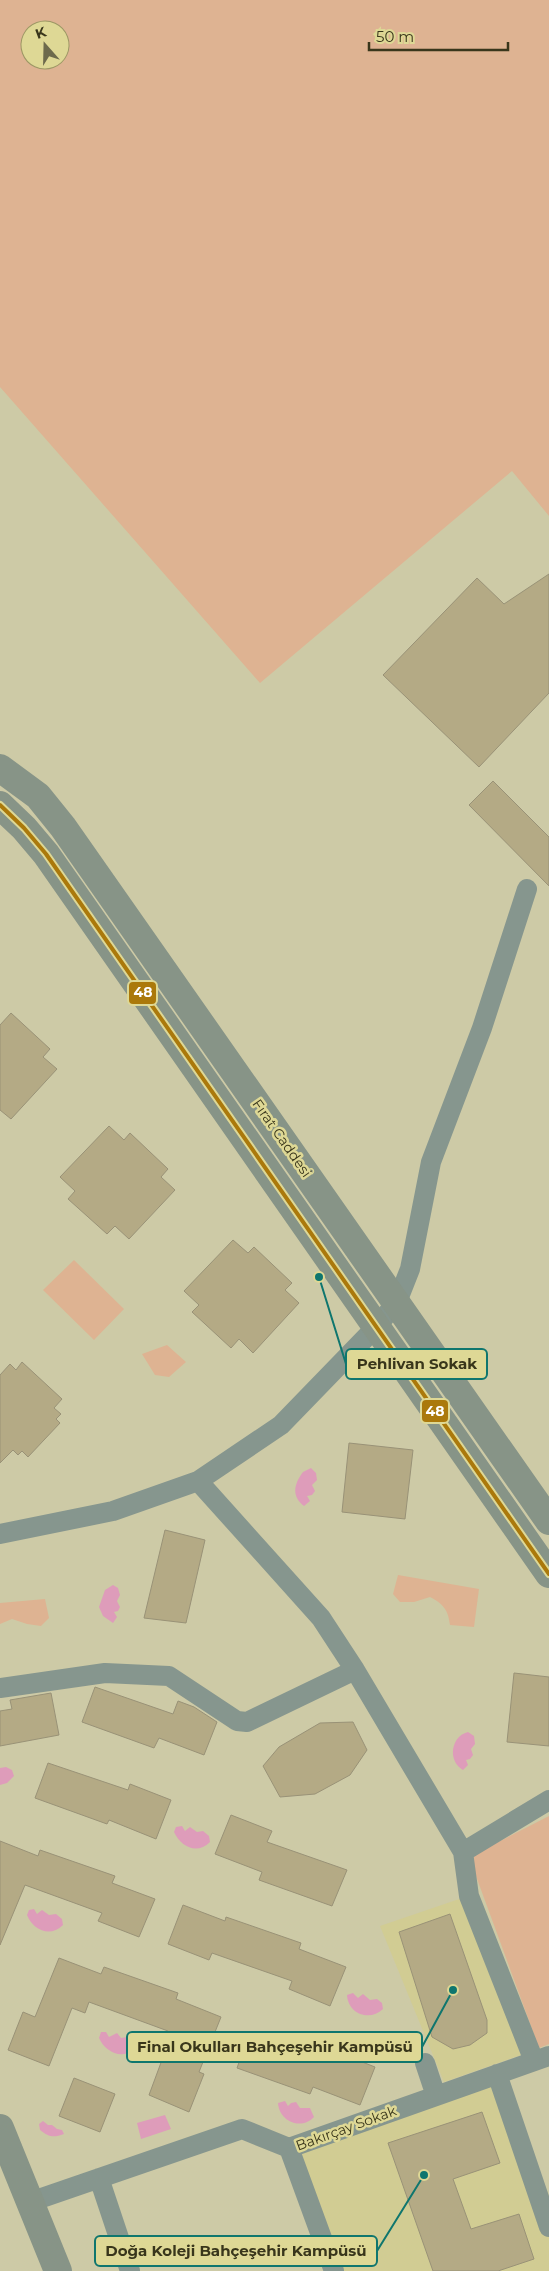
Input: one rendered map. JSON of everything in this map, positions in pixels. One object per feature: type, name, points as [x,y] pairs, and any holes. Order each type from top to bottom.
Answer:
[{"type":"main road","name":"Fırat Caddesi","points":[[0,768],[38,796],[63,827],[549,1521]]},
{"type":"main road","points":[[0,805],[24,828],[46,854],[549,1574]]},
{"type":"main road","points":[[0,2128],[58,2271]]},
{"type":"street","points":[[0,1534],[113,1511],[198,1481],[281,1425],[376,1327],[397,1302],[410,1269],[432,1162],[482,1028],[527,890]]},
{"type":"street","points":[[198,1481],[320,1618],[355,1670],[462,1852],[469,1896],[541,2058]]},
{"type":"street","points":[[0,1688],[105,1673],[169,1676],[237,1721],[247,1722],[355,1670]]},
{"type":"street","points":[[462,1852],[549,1800]]},
{"type":"street","name":"Bakırçay Sokak","points":[[30,2202],[242,2129],[289,2148],[541,2058]]},
{"type":"street","points":[[425,2063],[436,2096]]},
{"type":"street","points":[[497,2074],[549,2227]]},
{"type":"street","points":[[289,2148],[334,2271]]},
{"type":"street","points":[[99,2178],[130,2271]]},
{"type":"shaded area","points":[[0,0],[549,0],[549,516],[512,471],[260,683],[0,387]]},
{"type":"shaded area","points":[[74,1260],[124,1309],[94,1340],[43,1290]]},
{"type":"shaded area","points":[[167,1345],[186,1362],[169,1377],[155,1375],[142,1354]]},
{"type":"shaded area","points":[[311,1468],[316,1473],[317,1480],[312,1485],[315,1491],[312,1495],[307,1496],[310,1501],[304,1506],[297,1498],[295,1490],[303,1472]]},
{"type":"shaded area","points":[[398,1575],[479,1589],[474,1627],[450,1625],[444,1608],[430,1597],[414,1602],[400,1602],[393,1594]]},
{"type":"shaded area","points":[[113,1585],[118,1588],[120,1595],[117,1601],[120,1607],[118,1611],[114,1612],[117,1617],[113,1623],[103,1616],[99,1607],[105,1590]]},
{"type":"shaded area","points":[[45,1599],[49,1618],[41,1626],[12,1619],[0,1624],[0,1603]]},
{"type":"shaded area","points":[[468,1732],[474,1736],[475,1744],[471,1749],[473,1755],[470,1759],[466,1760],[468,1765],[463,1770],[455,1761],[453,1749],[458,1738]]},
{"type":"shaded area","points":[[6,1767],[12,1770],[14,1776],[7,1783],[0,1785],[0,1768]]},
{"type":"shaded area","points":[[549,1816],[549,2044],[539,2048],[469,1857]]},
{"type":"shaded area","points":[[182,1826],[185,1831],[190,1827],[197,1832],[203,1831],[209,1836],[210,1842],[200,1848],[190,1848],[181,1842],[174,1832],[176,1827]]},
{"type":"shaded area","points":[[468,1896],[521,2055],[444,2082],[380,1926]]},
{"type":"shaded area","points":[[34,1909],[37,1914],[42,1910],[49,1915],[56,1914],[62,1919],[63,1925],[58,1929],[47,1932],[38,1928],[33,1925],[27,1915],[29,1910]]},
{"type":"shaded area","points":[[353,1993],[358,1998],[363,1994],[370,2000],[377,1999],[382,2003],[383,2009],[372,2015],[360,2014],[348,2002],[347,1995]]},
{"type":"shaded area","points":[[101,2032],[106,2032],[109,2037],[117,2033],[121,2038],[128,2037],[134,2041],[135,2048],[125,2054],[110,2051],[99,2038]]},
{"type":"shaded area","points":[[506,2080],[549,2196],[549,2271],[343,2271],[300,2153]]},
{"type":"shaded area","points":[[285,2101],[288,2106],[296,2102],[300,2108],[310,2108],[314,2117],[303,2123],[292,2122],[286,2119],[279,2109],[278,2103]]},
{"type":"shaded area","points":[[165,2115],[171,2129],[141,2139],[137,2123]]},
{"type":"shaded area","points":[[43,2121],[62,2130],[64,2134],[51,2136],[46,2134],[40,2130],[39,2124]]},
{"type":"building","points":[[549,574],[549,693],[479,767],[383,675],[477,578],[504,604]]},
{"type":"building","points":[[493,781],[549,837],[549,886],[469,805]]},
{"type":"building","points":[[11,1013],[50,1049],[43,1057],[57,1069],[11,1119],[0,1110],[0,1025]]},
{"type":"building","points":[[109,1126],[124,1140],[130,1133],[168,1169],[161,1177],[175,1190],[129,1239],[115,1226],[107,1234],[68,1199],[75,1191],[60,1177]]},
{"type":"building","points":[[233,1240],[248,1253],[254,1247],[292,1283],[285,1290],[299,1303],[253,1353],[239,1339],[231,1348],[192,1312],[199,1305],[184,1291]]},
{"type":"building","points":[[22,1362],[62,1399],[54,1408],[61,1414],[56,1419],[60,1423],[28,1457],[22,1451],[18,1455],[13,1450],[0,1463],[0,1375],[10,1364],[16,1370]]},
{"type":"building","points":[[349,1443],[413,1450],[405,1519],[342,1512]]},
{"type":"building","points":[[165,1530],[205,1540],[186,1623],[144,1618]]},
{"type":"building","points":[[514,1673],[549,1677],[549,1746],[507,1742]]},
{"type":"building","points":[[95,1687],[173,1714],[178,1701],[194,1707],[217,1722],[204,1755],[159,1738],[154,1748],[82,1722]]},
{"type":"building","points":[[51,1693],[59,1735],[0,1746],[0,1711],[12,1709],[10,1700]]},
{"type":"building","points":[[353,1722],[367,1750],[350,1775],[315,1794],[280,1797],[263,1766],[279,1747],[320,1723]]},
{"type":"building","points":[[48,1763],[128,1790],[130,1784],[171,1800],[156,1839],[109,1820],[107,1824],[35,1798]]},
{"type":"building","points":[[231,1815],[272,1831],[267,1842],[347,1870],[332,1906],[259,1880],[262,1872],[215,1854]]},
{"type":"building","points":[[0,1841],[38,1856],[40,1850],[115,1876],[112,1883],[155,1899],[139,1937],[98,1921],[102,1913],[25,1885],[0,1945]]},
{"type":"building","points":[[183,1905],[225,1921],[226,1917],[301,1943],[299,1949],[346,1967],[330,2006],[289,1989],[292,1981],[212,1953],[209,1960],[168,1944]]},
{"type":"building","points":[[450,1914],[487,2020],[487,2033],[470,2045],[453,2049],[432,2037],[399,1932]]},
{"type":"building","points":[[59,1958],[101,1974],[104,1967],[178,1993],[176,1999],[221,2017],[199,2072],[204,2074],[189,2112],[149,2095],[169,2041],[164,2039],[168,2031],[89,2002],[85,2013],[72,2008],[49,2066],[8,2050],[23,2012],[35,2017]]},
{"type":"building","points":[[250,2032],[331,2060],[334,2051],[375,2067],[360,2105],[313,2087],[310,2094],[237,2068]]},
{"type":"building","points":[[74,2078],[115,2094],[100,2132],[59,2116]]},
{"type":"building","points":[[482,2112],[500,2163],[453,2179],[471,2229],[519,2214],[534,2259],[498,2271],[433,2271],[388,2143]]},
{"type":"transit line","name":"48","points":[[0,805],[24,828],[46,854],[549,1574]]},
{"type":"place","name":"Pehlivan Sokak","points":[[319,1277]]},
{"type":"place","name":"Final Okulları Bahçeşehir Kampüsü","points":[[453,1990]]},
{"type":"place","name":"Doğa Koleji Bahçeşehir Kampüsü","points":[[424,2175]]}]
